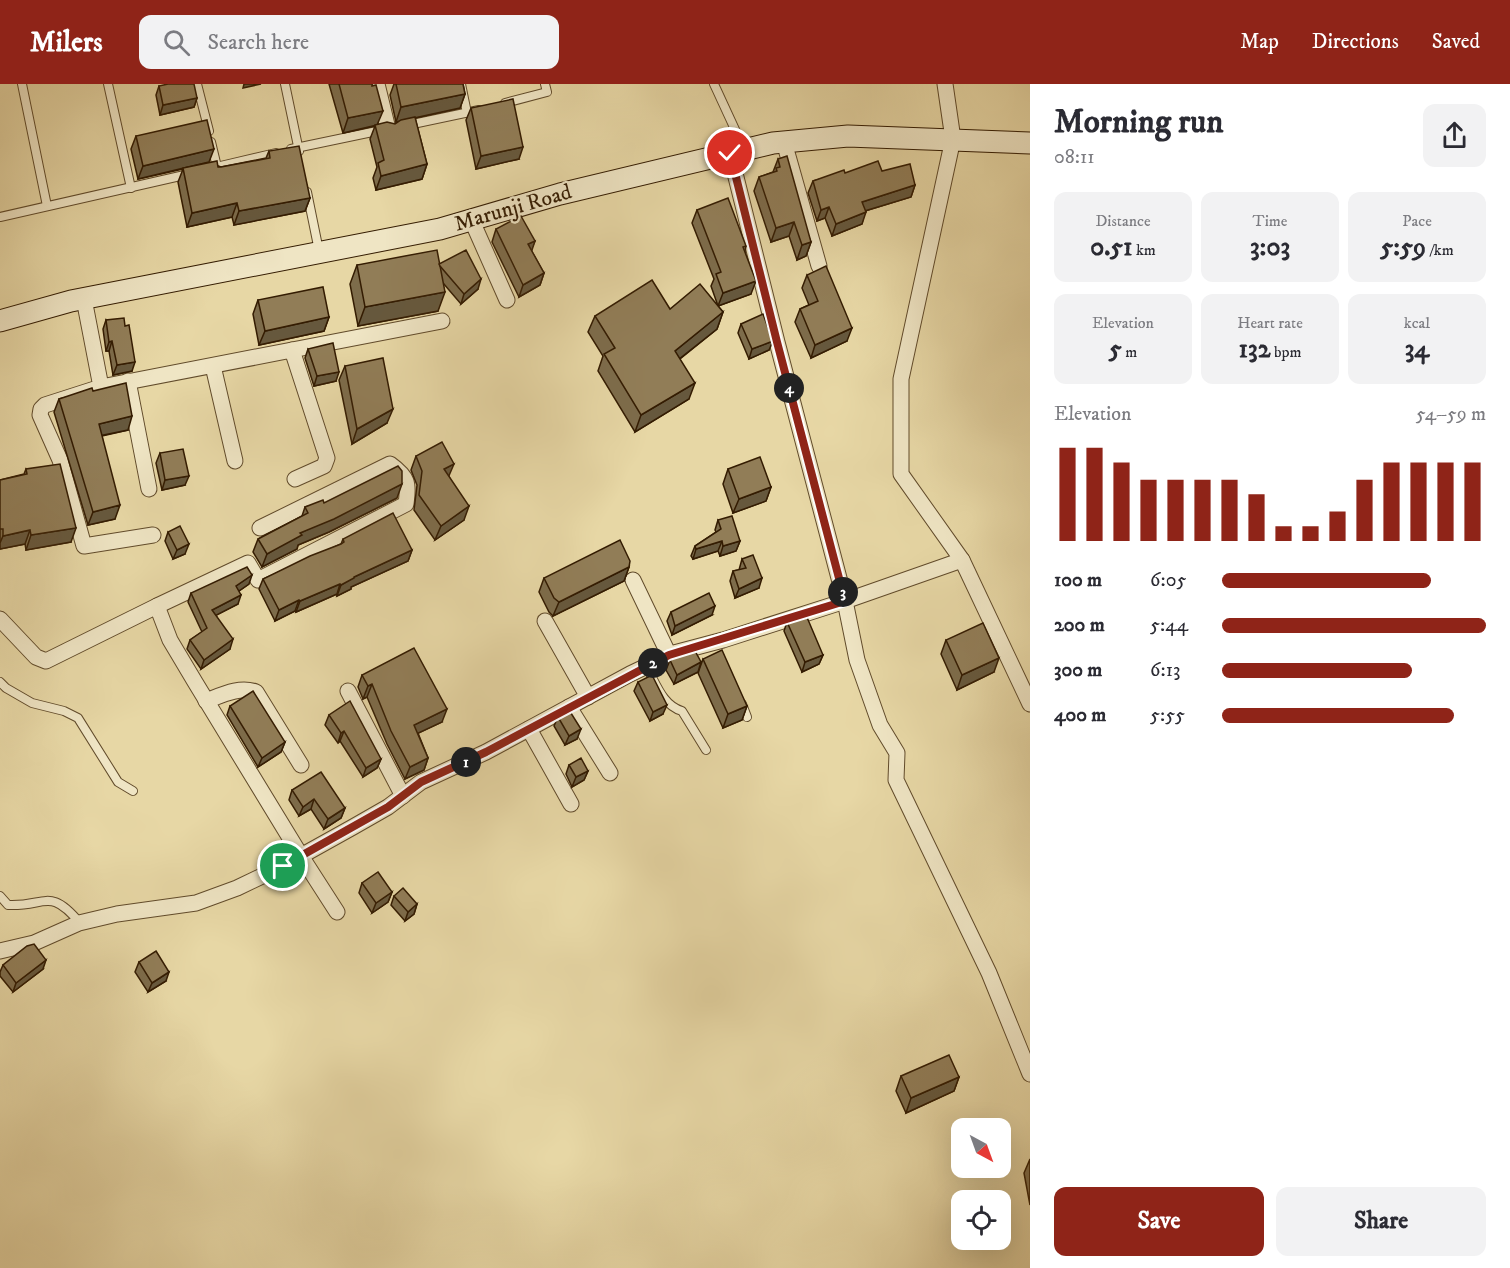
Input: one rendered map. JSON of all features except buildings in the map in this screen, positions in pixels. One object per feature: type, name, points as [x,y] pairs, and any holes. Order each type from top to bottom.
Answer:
[{"type":"street","points":[[377,84],[388,129]]},
{"type":"street","points":[[945,84],[953,139],[901,379],[901,474],[962,560],[1030,704]]},
{"type":"street","name":"Marunji Road","points":[[0,321],[84,299],[440,229],[560,194],[784,142],[848,136],[1030,143]]},
{"type":"street","points":[[784,142],[819,266]]},
{"type":"street","points":[[737,152],[777,342],[845,601],[857,660],[880,724],[897,753],[896,780],[989,973],[1030,1074]]},
{"type":"street","points":[[472,220],[507,300]]},
{"type":"street","points":[[84,299],[101,387]]},
{"type":"street","points":[[153,535],[84,546],[60,460],[40,415],[45,405],[128,381],[442,321]]},
{"type":"street","points":[[292,350],[327,458],[324,466],[295,479]]},
{"type":"street","points":[[213,366],[235,461]]},
{"type":"street","points":[[128,381],[149,489]]},
{"type":"street","points":[[0,618],[36,657],[46,662],[248,563],[258,580],[406,504],[408,485],[400,471],[390,464],[260,528]]},
{"type":"street","points":[[0,951],[34,942],[80,923],[117,914],[196,903],[237,888],[371,817],[421,782],[454,768],[669,655],[716,648],[962,560]]},
{"type":"street","points":[[633,580],[669,655]]},
{"type":"street","points":[[157,606],[170,640],[337,912]]},
{"type":"street","points":[[545,621],[588,697]]},
{"type":"street","points":[[207,701],[237,690],[256,692],[301,765]]},
{"type":"street","points":[[348,691],[403,796]]},
{"type":"street","points":[[569,707],[610,773]]},
{"type":"street","points":[[529,729],[571,804]]},
{"type":"lane","points":[[22,84],[46,206]]},
{"type":"lane","points":[[108,84],[131,188]]},
{"type":"lane","points":[[197,84],[217,167]]},
{"type":"lane","points":[[285,84],[300,159]]},
{"type":"lane","points":[[460,84],[467,113]]},
{"type":"lane","points":[[501,104],[547,92],[545,84]]},
{"type":"lane","points":[[714,84],[737,152]]},
{"type":"lane","points":[[206,170],[490,107]]},
{"type":"lane","points":[[0,217],[196,172]]},
{"type":"lane","points":[[305,183],[320,253]]},
{"type":"lane","points":[[646,666],[667,703],[682,711],[706,750]]},
{"type":"lane","points":[[0,682],[32,703],[64,711],[78,718],[118,782],[133,791]]},
{"type":"lane","points":[[738,695],[747,717]]},
{"type":"lane","points":[[0,896],[8,905],[18,906],[44,899],[56,901],[69,910],[80,923]]},
{"type":"route","points":[[283,866],[388,807],[421,782],[486,752],[669,655],[845,601],[730,153]]}]
